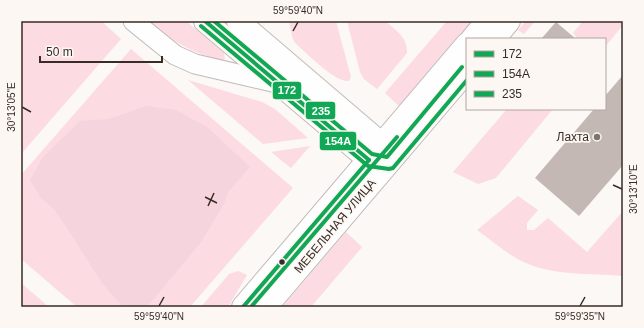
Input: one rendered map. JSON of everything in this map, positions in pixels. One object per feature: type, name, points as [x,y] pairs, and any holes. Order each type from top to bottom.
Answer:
[{"type":"street","points":[[133,21],[175,55],[195,64],[277,82]]},
{"type":"street","points":[[204,21],[277,82],[380,156]]},
{"type":"street","points":[[238,21],[380,156]]},
{"type":"street","points":[[473,38],[487,21]]},
{"type":"street","points":[[495,38],[509,21]]},
{"type":"street","name":"МЕБЕЛЬНАЯ УЛИЦА","points":[[266,307],[466,45]]},
{"type":"street","name":"МЕБЕЛЬНАЯ УЛИЦА","points":[[243,307],[380,156],[466,72]]},
{"type":"shaded area","points":[[21,21],[101,21],[121,39],[21,154]]},
{"type":"shaded area","points":[[148,21],[186,21],[224,53],[225,59],[222,61],[183,46]]},
{"type":"shaded area","points":[[289,21],[336,21],[351,77],[349,81],[336,77],[313,60],[295,43],[292,37]]},
{"type":"shaded area","points":[[347,21],[385,21],[406,43],[407,53],[377,89],[364,79],[360,72]]},
{"type":"shaded area","points":[[447,21],[474,21],[400,107],[385,93]]},
{"type":"shaded area","points":[[526,21],[535,21],[524,34],[518,30]]},
{"type":"shaded area","points":[[583,21],[623,21],[623,25],[606,46],[606,38],[577,38],[573,33]]},
{"type":"shaded area","points":[[131,49],[293,188],[190,307],[77,307],[21,259],[21,175]]},
{"type":"shaded area","points":[[188,80],[262,102],[275,109],[308,138],[263,144]]},
{"type":"shaded area","points":[[146,106],[176,110],[207,127],[250,167],[228,192],[224,204],[201,242],[147,307],[123,307],[102,283],[54,209],[41,198],[30,180],[43,157],[80,121],[109,119]]},
{"type":"shaded area","points":[[506,110],[552,110],[496,178],[478,184],[453,172]]},
{"type":"shaded area","points":[[310,146],[291,168],[271,152]]},
{"type":"shaded area","points":[[518,196],[538,210],[527,223],[527,230],[534,230],[548,218],[587,252],[623,211],[623,276],[561,272],[537,267],[513,256],[477,230]]},
{"type":"shaded area","points":[[346,232],[362,247],[311,307],[282,307]]},
{"type":"shaded area","points":[[238,271],[247,275],[228,307],[201,307],[229,274]]},
{"type":"shaded area","points":[[21,283],[49,307],[21,307]]},
{"type":"building","points":[[556,22],[575,38],[542,38]]},
{"type":"building","name":"Лахта","points":[[623,75],[623,165],[579,216],[535,178],[593,110],[606,110],[606,95]]},
{"type":"transit line","name":"172","points":[[205,21],[369,160]]},
{"type":"transit line","name":"235","points":[[214,21],[372,154],[387,157],[462,67]]},
{"type":"transit line","name":"154А","points":[[201,26],[368,166],[389,169],[393,168],[466,81]]},
{"type":"transit line","name":"154А","points":[[251,307],[397,137]]},
{"type":"transit line","name":"172","points":[[243,307],[369,160]]},
{"type":"place","name":"Лахта","points":[[597,137]]}]
